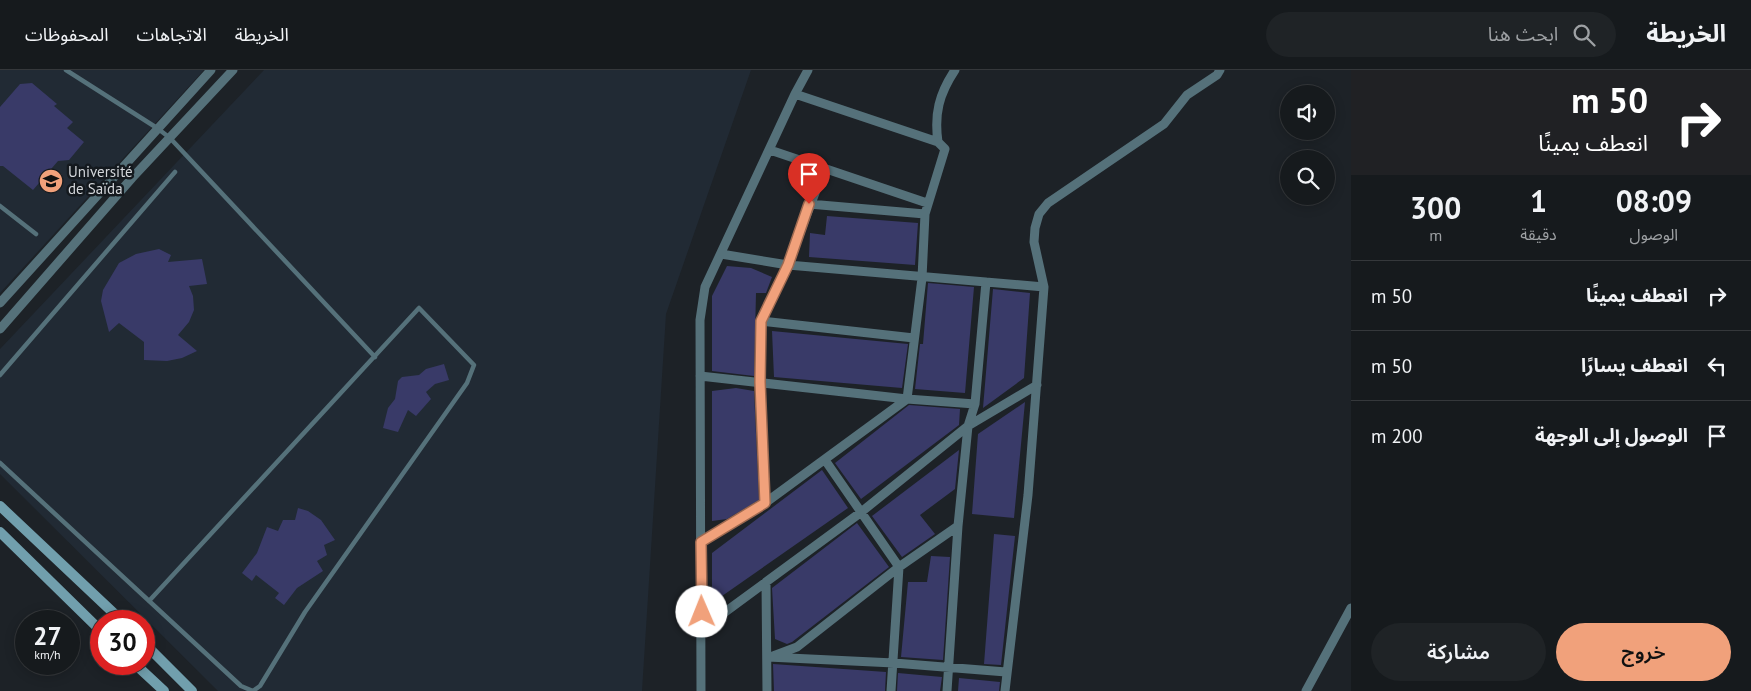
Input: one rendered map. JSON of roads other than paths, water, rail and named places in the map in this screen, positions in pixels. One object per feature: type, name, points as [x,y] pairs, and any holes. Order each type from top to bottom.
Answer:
[{"type":"main road","points":[[0,506],[110,610]]},
{"type":"main road","points":[[0,532],[90,619]]},
{"type":"main road","points":[[155,654],[192,691]]},
{"type":"main road","points":[[147,675],[164,691]]},
{"type":"street","points":[[0,304],[211,70]]},
{"type":"street","points":[[0,330],[132,178],[232,70]]},
{"type":"street","points":[[701,691],[700,320],[705,287],[770,150],[794,94],[808,70]]},
{"type":"street","points":[[938,142],[936,116],[938,102],[955,70]]},
{"type":"street","points":[[1004,691],[1028,495],[1044,287],[1034,242],[1035,228],[1042,210],[1048,203],[1164,124],[1187,95],[1217,75],[1220,70]]},
{"type":"street","points":[[701,542],[765,503],[908,399],[922,278],[926,203],[945,154],[943,146],[938,142],[794,94]]},
{"type":"street","points":[[770,150],[926,203]]},
{"type":"street","points":[[765,503],[760,382],[761,321],[788,265],[809,204],[824,169]]},
{"type":"street","points":[[809,204],[925,214]]},
{"type":"street","points":[[721,254],[788,265],[1044,287]]},
{"type":"street","points":[[947,691],[950,669],[958,526],[968,426],[975,404],[986,282]]},
{"type":"street","points":[[761,321],[914,338]]},
{"type":"street","points":[[700,376],[908,399],[975,404]]},
{"type":"street","points":[[702,629],[860,513],[968,426],[1037,385]]},
{"type":"street","points":[[825,460],[899,567],[891,691]]},
{"type":"street","points":[[768,657],[797,647],[899,567],[958,526]]},
{"type":"street","points":[[766,582],[767,691]]},
{"type":"street","points":[[1306,691],[1351,608]]},
{"type":"street","points":[[768,657],[894,663],[1006,672]]},
{"type":"lane","points":[[66,70],[170,138],[375,357]]},
{"type":"lane","points":[[0,375],[175,172]]},
{"type":"lane","points":[[0,206],[36,234]]},
{"type":"lane","points":[[0,463],[149,601],[241,686],[253,691],[260,686],[305,612],[467,383],[474,365],[419,308],[149,601]]},
{"type":"place","name":"Université de Saïda","points":[[51,181]]}]
